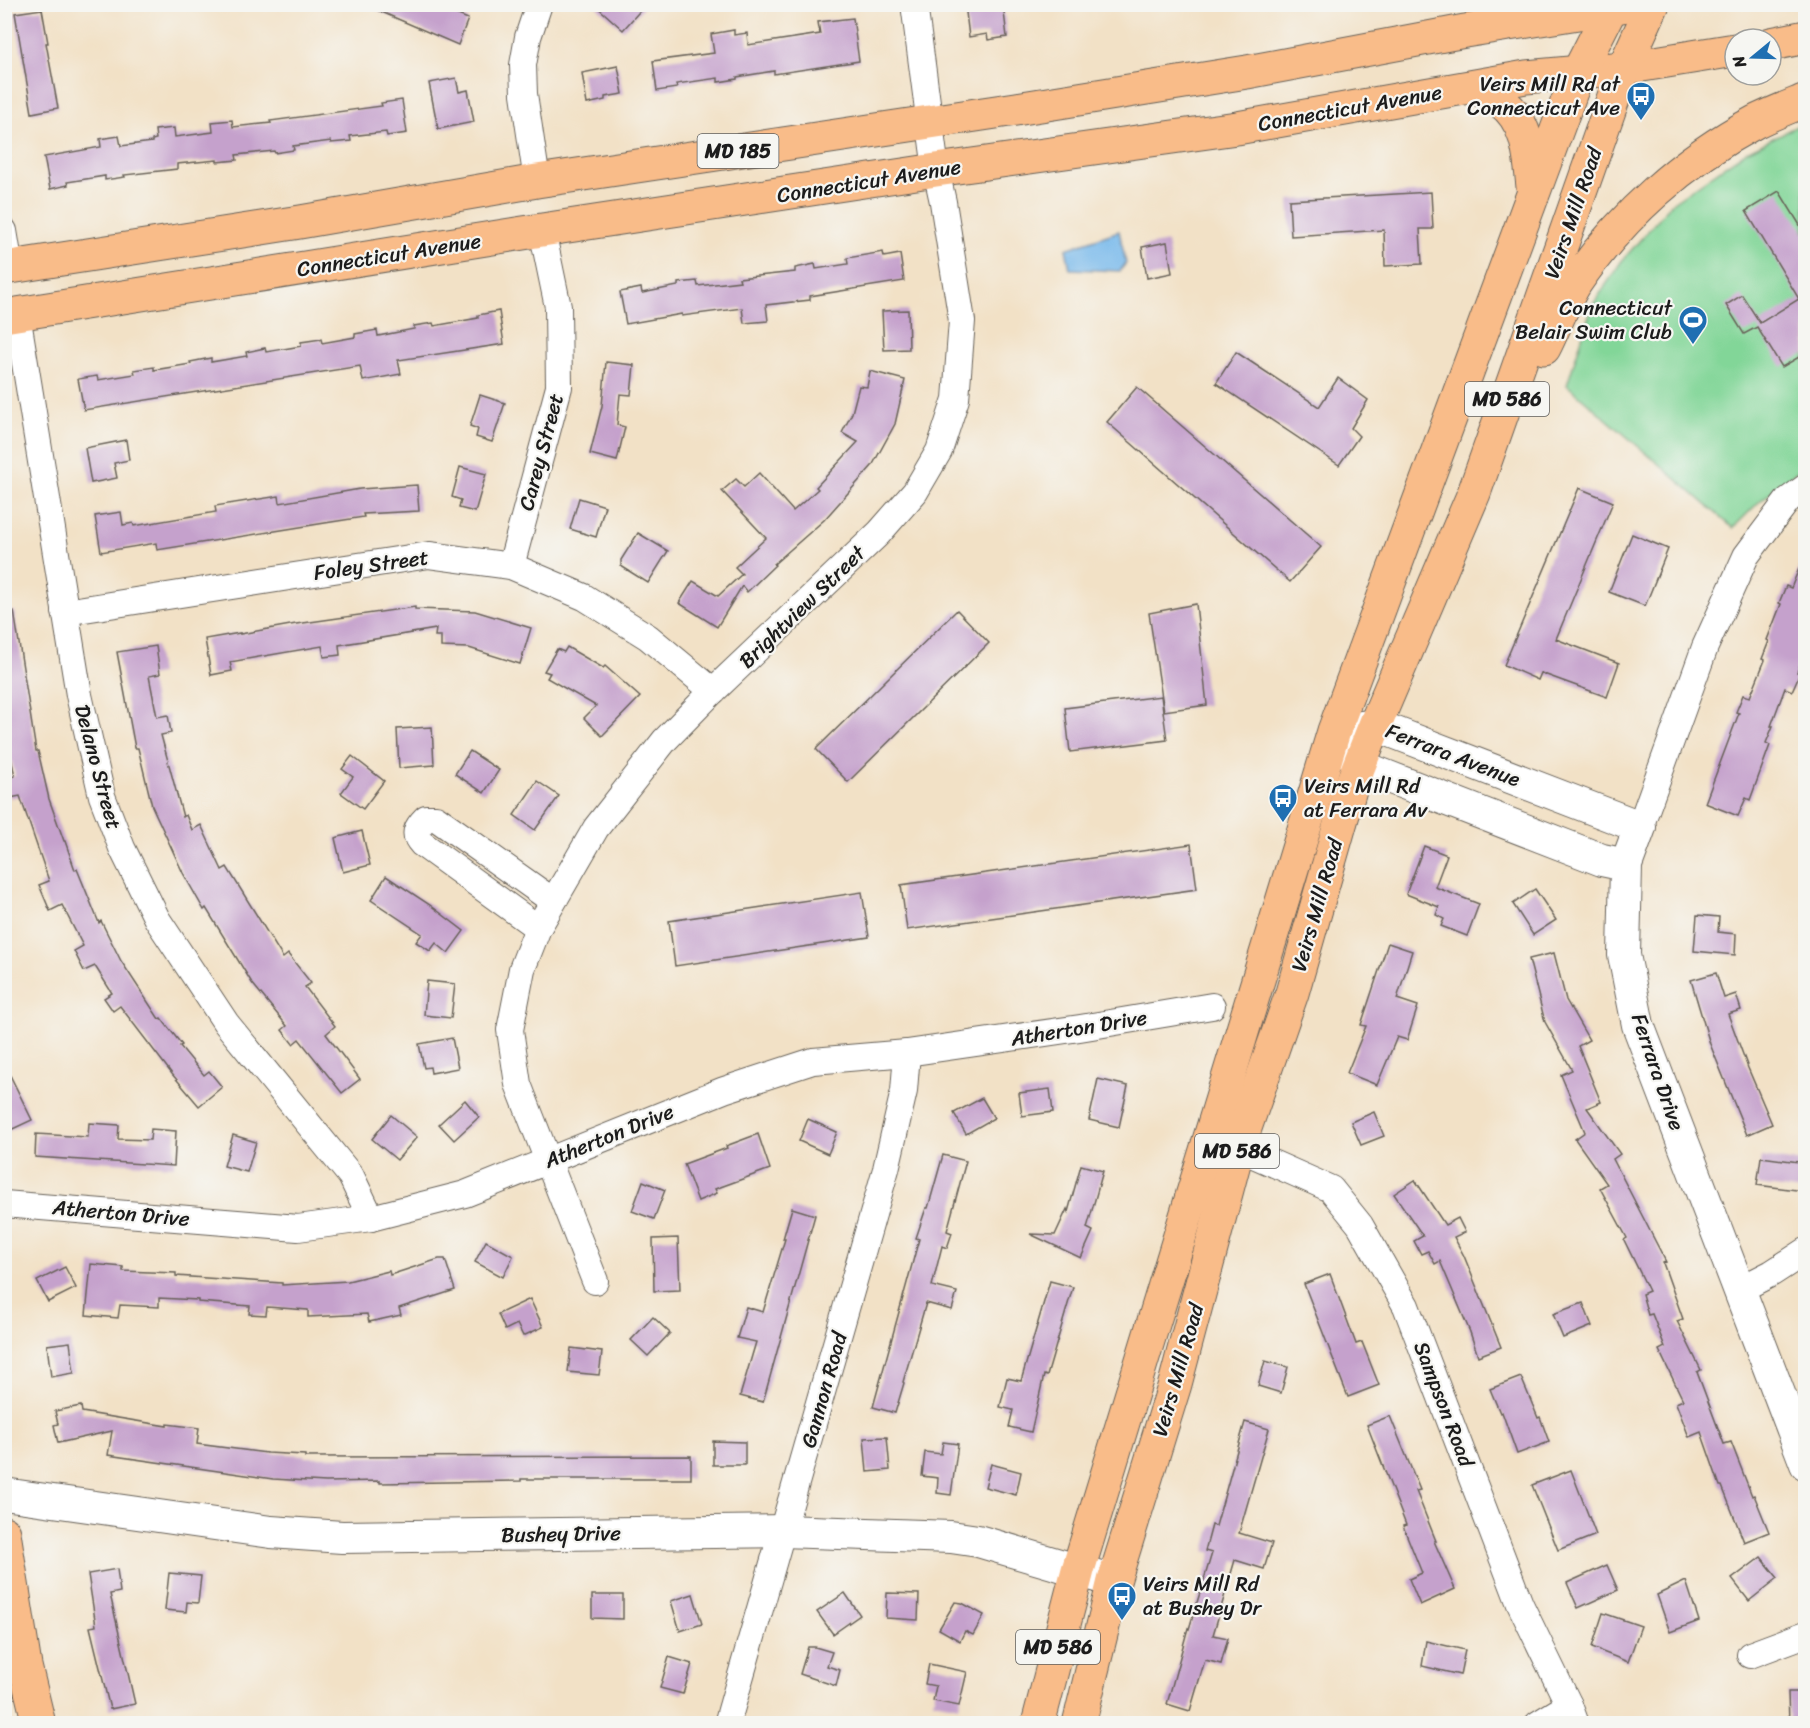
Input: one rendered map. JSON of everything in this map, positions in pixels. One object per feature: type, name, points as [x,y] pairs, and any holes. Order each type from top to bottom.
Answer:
[{"type":"main road","points":[[1465,31],[1516,14],[1531,4]]},
{"type":"main road","name":"Veirs Mill Road","points":[[1079,1724],[1114,1581],[1175,1384],[1238,1148],[1292,993],[1351,786],[1474,493],[1624,68],[1653,4]]},
{"type":"main road","name":"MD 185","points":[[7,268],[300,222],[537,181],[1247,72],[1465,31],[1617,6]]},
{"type":"main road","name":"Veirs Mill Road","points":[[1038,1724],[1078,1570],[1334,730],[1578,74],[1617,6]]},
{"type":"main road","points":[[1783,42],[1806,37]]},
{"type":"main road","name":"Connecticut Avenue","points":[[11,315],[542,230],[936,170],[1237,128],[1526,77],[1578,74],[1723,52]]},
{"type":"main road","points":[[1475,87],[1502,102],[1516,117],[1530,153],[1534,193]]},
{"type":"main road","points":[[1474,493],[1575,284],[1622,223],[1699,157],[1756,122],[1806,100]]},
{"type":"main road","points":[[4,1533],[25,1666],[39,1724]]},
{"type":"street","points":[[537,181],[524,94],[524,65],[528,37],[539,4]]},
{"type":"street","name":"Brightview Street","points":[[595,1281],[518,1084],[510,1030],[522,969],[538,928],[596,828],[665,740],[713,691],[879,533],[915,492],[939,451],[957,399],[962,321],[936,170],[914,4]]},
{"type":"street","name":"Carey Street","points":[[511,566],[559,387],[558,307],[542,230]]},
{"type":"street","points":[[4,231],[7,268]]},
{"type":"street","name":"Delano Street","points":[[11,315],[79,695],[102,796],[127,859],[157,919],[226,1023],[351,1176],[371,1218]]},
{"type":"street","name":"Ferrara Drive","points":[[1806,487],[1788,500],[1746,556],[1706,647],[1626,865],[1624,956],[1638,1025],[1806,1464]]},
{"type":"street","name":"Foley Street","points":[[65,612],[429,555],[511,566],[584,597],[648,636],[713,691]]},
{"type":"street","name":"Ferrara Avenue","points":[[1334,730],[1375,725],[1640,827]]},
{"type":"street","points":[[1334,730],[1360,766]]},
{"type":"street","name":"Ferrara Avenue","points":[[1360,766],[1602,860],[1626,865]]},
{"type":"street","points":[[538,928],[422,844],[417,839],[417,826],[426,818],[436,818],[554,901]]},
{"type":"street","name":"Atherton Drive","points":[[4,1204],[298,1228],[371,1218],[465,1194],[724,1090],[813,1061],[906,1053],[1212,1006]]},
{"type":"street","name":"Gannon Road","points":[[727,1724],[886,1170],[904,1091],[906,1053]]},
{"type":"street","name":"Sampson Road","points":[[1238,1148],[1331,1189],[1360,1225],[1406,1306],[1520,1604],[1572,1714]]},
{"type":"street","points":[[1739,1290],[1772,1273],[1806,1251]]},
{"type":"street","name":"Bushey Drive","points":[[4,1494],[271,1532],[342,1537],[783,1531],[951,1537],[978,1541],[1114,1581]]},
{"type":"street","points":[[1750,1655],[1806,1634]]},
{"type":"street","points":[[1538,1724],[1572,1714]]},
{"type":"green space","name":"Connecticut Belair Swim Club","points":[[1805,122],[1805,465],[1759,502],[1733,528],[1567,385],[1592,306],[1621,262],[1673,202],[1747,151]]},
{"type":"water","points":[[1119,231],[1126,263],[1120,271],[1070,269],[1066,249]]},
{"type":"building","points":[[363,4],[431,4],[468,19],[458,45]]},
{"type":"building","points":[[594,4],[646,4],[623,30]]},
{"type":"building","points":[[965,4],[1003,4],[1007,37],[988,40],[987,34],[969,37]]},
{"type":"building","points":[[42,9],[58,108],[32,113],[15,13]]},
{"type":"building","points":[[853,18],[859,61],[774,74],[774,71],[718,82],[718,78],[676,84],[677,88],[657,91],[653,61],[714,53],[711,34],[734,30],[734,35],[747,33],[748,45],[820,34],[818,22]]},
{"type":"building","points":[[618,66],[623,94],[605,97],[605,100],[587,104],[582,73]]},
{"type":"building","points":[[456,78],[459,92],[468,90],[474,122],[438,129],[429,83]]},
{"type":"building","points":[[402,100],[407,133],[387,136],[386,132],[350,136],[351,141],[293,146],[294,150],[275,153],[274,151],[236,155],[237,160],[177,164],[177,169],[124,175],[125,177],[105,180],[105,176],[67,182],[68,185],[50,189],[44,157],[101,147],[100,139],[119,136],[121,146],[152,142],[156,139],[155,130],[174,128],[175,137],[213,132],[212,122],[232,120],[233,127],[271,123],[270,121],[382,106],[381,103]]},
{"type":"building","points":[[1779,191],[1806,235],[1806,353],[1782,367],[1757,327],[1744,334],[1726,305],[1742,295],[1760,323],[1799,299],[1746,211]]},
{"type":"building","points":[[1431,192],[1433,229],[1420,229],[1422,264],[1385,266],[1384,230],[1291,236],[1289,200]]},
{"type":"building","points":[[1167,242],[1172,273],[1147,278],[1142,247]]},
{"type":"building","points":[[883,252],[884,257],[900,254],[904,281],[810,296],[810,300],[766,305],[768,321],[744,323],[742,308],[682,316],[682,314],[626,324],[620,292],[641,288],[642,293],[678,286],[678,283],[697,281],[698,286],[740,281],[739,278],[795,272],[795,268],[815,264],[816,269],[848,264],[847,258]]},
{"type":"building","points":[[908,310],[909,349],[884,350],[882,311]]},
{"type":"building","points":[[499,311],[504,344],[398,360],[401,374],[363,381],[360,366],[84,410],[78,379],[97,376],[98,380],[135,374],[134,370],[154,367],[154,370],[211,358],[211,362],[247,356],[246,352],[265,348],[266,352],[301,346],[301,342],[321,339],[322,343],[377,330],[378,336],[414,329],[414,326],[433,323],[434,326],[478,318],[478,315]]},
{"type":"building","points":[[1236,352],[1319,407],[1338,378],[1368,400],[1351,428],[1359,436],[1339,465],[1216,383]]},
{"type":"building","points":[[606,362],[634,365],[631,395],[620,394],[617,425],[625,427],[617,461],[590,454],[602,406]]},
{"type":"building","points":[[870,371],[905,380],[895,424],[872,466],[824,520],[774,564],[747,592],[742,586],[717,627],[679,603],[693,581],[718,596],[742,574],[735,567],[766,538],[722,491],[736,479],[744,487],[759,473],[793,511],[818,489],[816,487],[858,442],[842,433],[852,413],[859,386],[867,387]]},
{"type":"building","points":[[1137,387],[1321,547],[1290,582],[1107,422]]},
{"type":"building","points":[[480,395],[505,403],[492,442],[476,437],[478,429],[470,426]]},
{"type":"building","points":[[126,440],[129,460],[114,463],[117,478],[91,483],[85,448]]},
{"type":"building","points":[[460,467],[486,474],[475,512],[459,508],[461,500],[452,497]]},
{"type":"building","points":[[417,485],[419,511],[363,514],[364,517],[157,550],[156,543],[101,552],[95,516],[121,512],[123,525],[133,523],[134,526],[216,512],[215,506],[279,496],[280,503],[360,489]]},
{"type":"building","points":[[1579,488],[1613,502],[1556,639],[1619,663],[1607,697],[1541,673],[1538,680],[1504,665]]},
{"type":"building","points":[[579,498],[605,506],[596,537],[570,529]]},
{"type":"building","points":[[638,533],[668,551],[648,583],[621,566],[621,560]]},
{"type":"building","points":[[1632,534],[1668,549],[1645,606],[1609,592]]},
{"type":"building","points":[[1805,554],[1806,650],[1792,691],[1785,688],[1766,743],[1770,745],[1750,800],[1746,798],[1738,816],[1705,803],[1739,713],[1736,712],[1743,695],[1750,697],[1765,660],[1762,659],[1781,604],[1779,603],[1786,586],[1791,588]]},
{"type":"building","points":[[1196,604],[1207,705],[1164,711],[1149,613]]},
{"type":"building","points":[[415,607],[415,609],[475,611],[531,628],[520,664],[469,648],[441,647],[441,636],[435,636],[436,629],[339,645],[340,655],[324,657],[322,646],[230,662],[232,671],[211,675],[205,639]]},
{"type":"building","points":[[957,610],[989,643],[848,782],[816,749]]},
{"type":"building","points":[[14,611],[36,751],[38,751],[49,799],[64,841],[99,923],[101,921],[121,961],[159,1019],[161,1018],[182,1045],[180,1046],[204,1075],[209,1071],[222,1087],[199,1106],[120,1006],[113,1011],[104,998],[112,993],[95,966],[84,971],[74,951],[83,946],[62,905],[50,911],[39,885],[49,881],[20,796],[10,798],[6,778],[15,776],[4,727],[4,612]]},
{"type":"building","points":[[156,646],[160,674],[149,676],[157,717],[168,715],[171,733],[161,735],[183,817],[186,815],[192,830],[201,825],[222,870],[227,867],[283,958],[288,954],[311,983],[305,987],[335,1026],[326,1034],[360,1079],[342,1093],[299,1039],[293,1044],[282,1030],[287,1026],[252,983],[206,908],[204,910],[183,873],[152,806],[138,748],[135,748],[117,652]]},
{"type":"building","points":[[567,647],[603,668],[605,666],[640,697],[602,736],[584,718],[596,706],[547,678],[550,673],[544,671],[557,649],[564,652]]},
{"type":"building","points":[[1161,696],[1167,740],[1070,752],[1065,708]]},
{"type":"building","points":[[432,727],[434,765],[399,768],[397,729]]},
{"type":"building","points":[[470,751],[499,770],[484,793],[455,774]]},
{"type":"building","points":[[352,756],[384,781],[363,809],[341,793],[353,777],[342,769]]},
{"type":"building","points":[[537,781],[559,796],[535,830],[514,815]]},
{"type":"building","points":[[362,831],[370,865],[343,872],[335,838]]},
{"type":"building","points":[[1191,844],[1197,889],[907,930],[901,885]]},
{"type":"building","points":[[1424,846],[1447,855],[1435,887],[1479,904],[1467,936],[1441,926],[1444,919],[1436,915],[1439,907],[1406,894]]},
{"type":"building","points":[[386,876],[464,931],[448,953],[436,943],[430,951],[416,942],[422,934],[371,900]]},
{"type":"building","points":[[1535,889],[1556,920],[1533,935],[1513,904]]},
{"type":"building","points":[[862,892],[869,937],[675,966],[669,921]]},
{"type":"building","points":[[1697,915],[1719,917],[1718,932],[1736,934],[1735,955],[1694,951]]},
{"type":"building","points":[[1388,943],[1412,951],[1397,999],[1418,1006],[1407,1040],[1397,1037],[1377,1085],[1347,1073],[1366,1026],[1361,1025]]},
{"type":"building","points":[[1554,953],[1566,1000],[1589,1040],[1578,1046],[1601,1102],[1587,1108],[1620,1154],[1613,1159],[1666,1262],[1663,1263],[1683,1319],[1677,1321],[1701,1370],[1697,1372],[1724,1444],[1731,1442],[1769,1532],[1744,1542],[1722,1486],[1720,1486],[1701,1432],[1689,1437],[1676,1403],[1683,1400],[1659,1350],[1665,1347],[1652,1314],[1648,1315],[1642,1294],[1649,1291],[1624,1240],[1627,1238],[1600,1188],[1607,1184],[1575,1139],[1585,1132],[1561,1075],[1572,1070],[1545,1022],[1529,959]]},
{"type":"building","points":[[1716,973],[1724,998],[1736,994],[1741,1010],[1728,1014],[1772,1124],[1747,1135],[1710,1044],[1691,980]]},
{"type":"building","points":[[427,981],[455,984],[451,1018],[424,1015]]},
{"type":"building","points":[[452,1038],[458,1068],[431,1073],[430,1067],[424,1068],[419,1044]]},
{"type":"building","points":[[4,1063],[32,1120],[4,1133]]},
{"type":"building","points":[[1098,1079],[1128,1086],[1119,1127],[1089,1120]]},
{"type":"building","points":[[1050,1089],[1053,1112],[1022,1116],[1019,1093]]},
{"type":"building","points":[[982,1098],[994,1118],[966,1134],[954,1113]]},
{"type":"building","points":[[465,1100],[479,1117],[454,1140],[439,1124]]},
{"type":"building","points":[[1374,1112],[1384,1136],[1361,1145],[1351,1122]]},
{"type":"building","points":[[391,1115],[417,1137],[397,1160],[372,1139]]},
{"type":"building","points":[[808,1119],[837,1132],[828,1154],[799,1141]]},
{"type":"building","points":[[89,1123],[119,1125],[118,1139],[150,1140],[151,1129],[176,1131],[174,1166],[35,1157],[36,1134],[88,1137]]},
{"type":"building","points":[[758,1134],[770,1169],[715,1189],[717,1193],[698,1201],[684,1164]]},
{"type":"building","points":[[233,1135],[256,1142],[247,1172],[224,1166]]},
{"type":"building","points":[[943,1155],[966,1161],[947,1231],[952,1233],[947,1248],[942,1246],[932,1286],[957,1292],[952,1310],[926,1303],[895,1413],[873,1407],[919,1239],[916,1238],[926,1208],[928,1208]]},
{"type":"building","points":[[1761,1157],[1806,1163],[1804,1191],[1757,1185]]},
{"type":"building","points":[[1081,1165],[1103,1171],[1087,1228],[1093,1231],[1081,1258],[1030,1234],[1055,1235],[1067,1209],[1068,1212]]},
{"type":"building","points":[[1415,1180],[1445,1225],[1458,1218],[1465,1232],[1454,1237],[1501,1347],[1478,1356],[1440,1261],[1435,1264],[1428,1251],[1421,1254],[1414,1241],[1423,1236],[1394,1194]]},
{"type":"building","points":[[643,1181],[665,1190],[654,1219],[632,1211]]},
{"type":"building","points":[[792,1208],[815,1215],[763,1402],[740,1396],[756,1342],[737,1338],[746,1307],[763,1312]]},
{"type":"building","points":[[678,1238],[680,1290],[654,1291],[653,1239]]},
{"type":"building","points":[[486,1241],[513,1256],[503,1277],[475,1262]]},
{"type":"building","points":[[445,1259],[455,1290],[399,1308],[401,1315],[369,1322],[367,1314],[308,1317],[308,1310],[267,1307],[266,1315],[249,1314],[250,1306],[159,1298],[159,1307],[120,1305],[118,1318],[86,1315],[91,1264],[123,1267],[123,1271],[176,1273],[176,1276],[282,1283],[282,1285],[348,1281],[389,1271],[390,1275]]},
{"type":"building","points":[[65,1267],[76,1288],[48,1302],[37,1281]]},
{"type":"building","points":[[1330,1274],[1356,1344],[1362,1342],[1379,1385],[1348,1397],[1304,1284]]},
{"type":"building","points":[[1050,1281],[1073,1287],[1047,1376],[1044,1375],[1031,1432],[1009,1427],[1013,1410],[1000,1407],[1007,1378],[1021,1381]]},
{"type":"building","points":[[530,1299],[543,1327],[523,1336],[517,1324],[505,1330],[498,1314]]},
{"type":"building","points":[[1583,1303],[1592,1326],[1563,1338],[1553,1314]]},
{"type":"building","points":[[653,1317],[670,1333],[648,1356],[631,1340]]},
{"type":"building","points":[[70,1342],[74,1373],[51,1377],[47,1345]]},
{"type":"building","points":[[571,1348],[602,1352],[599,1375],[568,1372]]},
{"type":"building","points":[[1265,1361],[1288,1367],[1281,1393],[1258,1386]]},
{"type":"building","points":[[1521,1377],[1549,1442],[1517,1454],[1502,1412],[1500,1413],[1490,1389]]},
{"type":"building","points":[[81,1406],[82,1412],[167,1426],[167,1424],[199,1428],[197,1444],[267,1453],[305,1455],[305,1457],[691,1456],[691,1479],[521,1479],[521,1481],[380,1483],[380,1481],[326,1482],[273,1479],[108,1455],[112,1431],[58,1443],[54,1425],[58,1424],[55,1411]]},
{"type":"building","points":[[1390,1416],[1420,1490],[1416,1491],[1436,1541],[1434,1541],[1455,1589],[1420,1605],[1409,1579],[1422,1573],[1367,1425]]},
{"type":"building","points":[[1245,1422],[1269,1429],[1239,1533],[1272,1543],[1264,1569],[1235,1560],[1213,1635],[1228,1638],[1221,1664],[1205,1660],[1190,1711],[1167,1704],[1212,1553],[1205,1551],[1212,1525],[1216,1526]]},
{"type":"building","points":[[887,1437],[890,1470],[867,1472],[864,1438]]},
{"type":"building","points":[[713,1441],[745,1442],[745,1465],[713,1465]]},
{"type":"building","points":[[943,1442],[958,1444],[951,1495],[937,1493],[938,1478],[922,1476],[925,1452],[941,1454]]},
{"type":"building","points":[[991,1464],[1021,1472],[1016,1495],[985,1487]]},
{"type":"building","points":[[1571,1470],[1596,1535],[1558,1550],[1532,1485]]},
{"type":"building","points":[[1761,1557],[1778,1578],[1749,1601],[1732,1579]]},
{"type":"building","points":[[1607,1565],[1618,1590],[1578,1608],[1567,1583]]},
{"type":"building","points":[[117,1569],[120,1592],[110,1594],[135,1704],[110,1709],[90,1627],[96,1626],[88,1574]]},
{"type":"building","points":[[169,1573],[201,1576],[198,1603],[187,1602],[186,1612],[165,1610]]},
{"type":"building","points":[[1686,1581],[1699,1621],[1670,1632],[1657,1595]]},
{"type":"building","points":[[845,1593],[860,1615],[833,1634],[817,1612]]},
{"type":"building","points":[[887,1593],[919,1594],[918,1620],[886,1618]]},
{"type":"building","points":[[693,1594],[702,1624],[680,1631],[671,1601]]},
{"type":"building","points":[[592,1595],[623,1595],[623,1619],[592,1618]]},
{"type":"building","points":[[955,1602],[962,1603],[984,1615],[973,1635],[965,1631],[960,1641],[939,1629]]},
{"type":"building","points":[[1603,1613],[1641,1626],[1628,1662],[1592,1647]]},
{"type":"building","points":[[1426,1641],[1465,1650],[1460,1675],[1422,1666]]},
{"type":"building","points":[[808,1647],[832,1652],[827,1666],[840,1670],[836,1686],[800,1674]]},
{"type":"building","points":[[669,1657],[692,1664],[683,1694],[660,1688]]},
{"type":"building","points":[[929,1664],[967,1672],[959,1706],[933,1701],[936,1686],[925,1684]]},
{"type":"building","points":[[1788,1692],[1806,1692],[1806,1724],[1789,1724]]},
{"type":"place","name":"Veirs Mill Rd at Connecticut Ave","points":[[1641,122]]},
{"type":"place","name":"Connecticut Belair Swim Club","points":[[1693,346]]},
{"type":"place","name":"Veirs Mill Rd at Ferrara Av","points":[[1283,824]]},
{"type":"place","name":"Veirs Mill Rd at Bushey Dr","points":[[1122,1622]]}]
